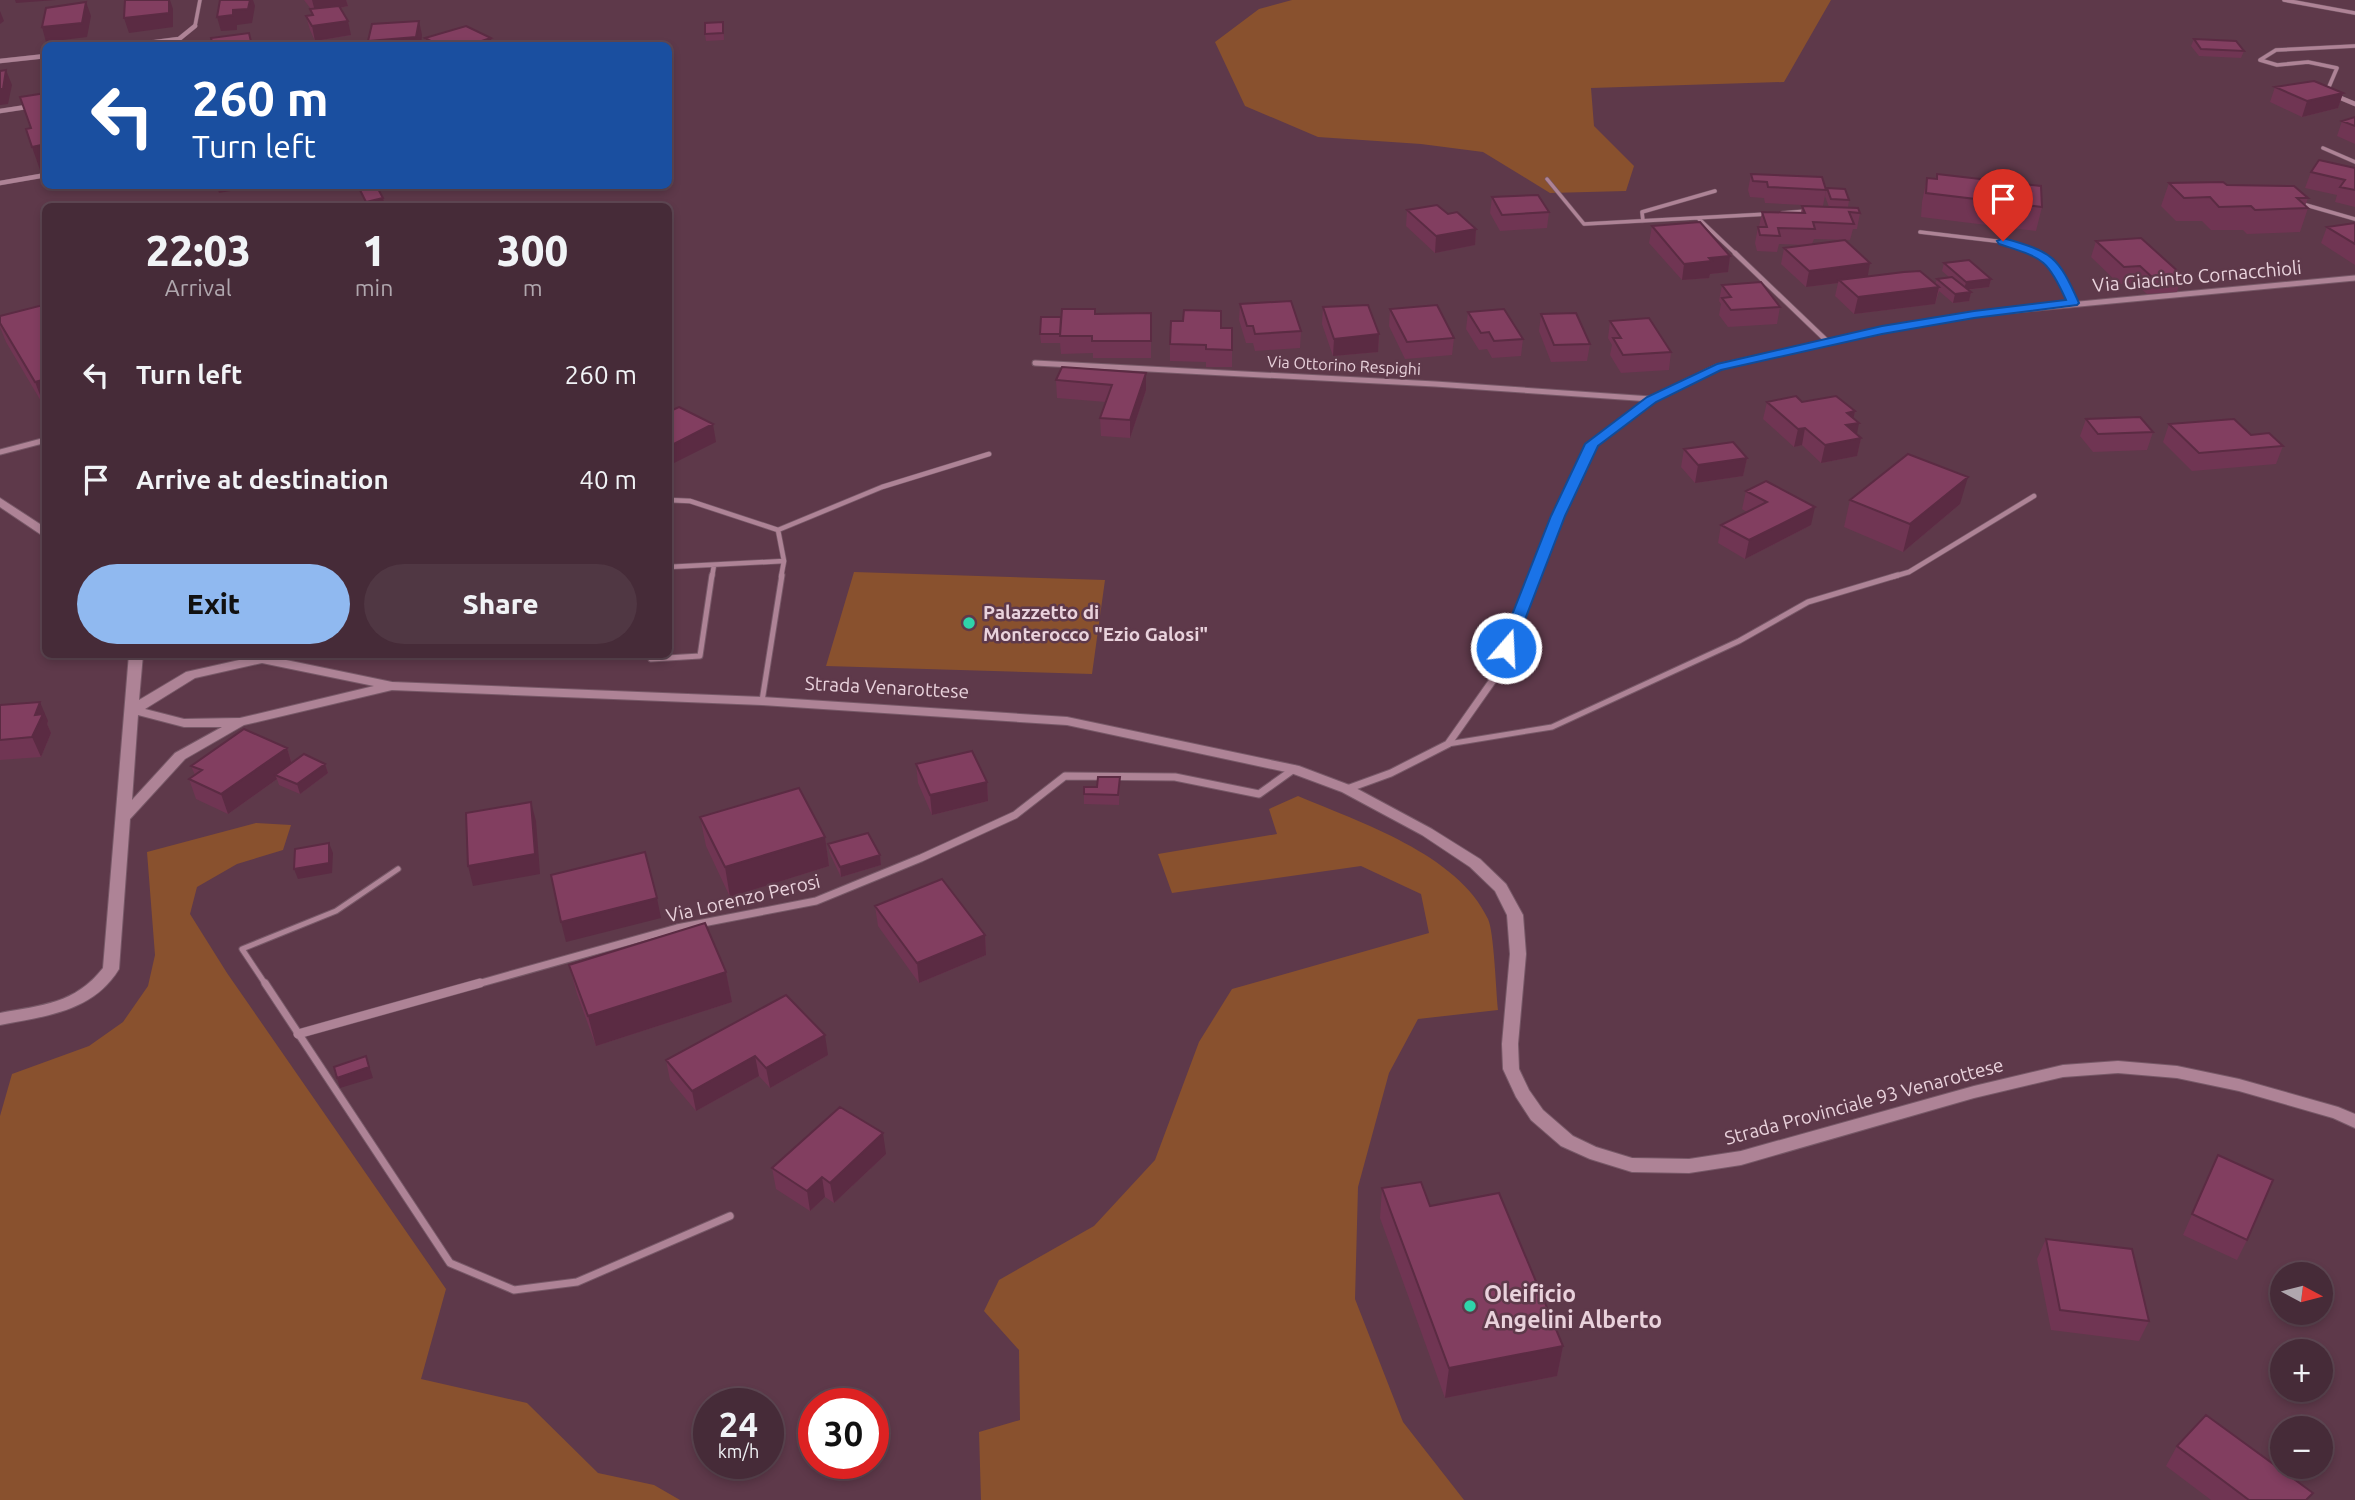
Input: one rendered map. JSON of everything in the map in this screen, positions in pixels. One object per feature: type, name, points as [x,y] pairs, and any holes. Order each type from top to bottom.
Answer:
[{"type":"main road","points":[[0,502],[42,531]]},
{"type":"main road","points":[[0,1019],[65,1005],[87,997],[111,969],[136,658]]},
{"type":"main road","name":"Strada Venarottese","points":[[133,710],[191,676],[254,658]]},
{"type":"main road","name":"Strada Venarottese","points":[[262,658],[393,686],[762,701],[1067,721],[1294,769],[1347,789],[1366,802]]},
{"type":"main road","name":"Strada Venarottese","points":[[133,710],[184,723],[240,722],[393,686]]},
{"type":"main road","name":"Strada Venarottese","points":[[125,816],[180,756],[240,722]]},
{"type":"main road","name":"Strada Provinciale 93 Venarottese","points":[[1366,802],[1427,832],[1475,863],[1501,888],[1515,915],[1518,954],[1510,1044],[1511,1069],[1522,1093],[1549,1126],[1567,1141],[1612,1160],[1632,1165],[1665,1167],[1741,1158],[2063,1070],[2118,1067],[2177,1072],[2239,1085],[2326,1109],[2355,1121]]},
{"type":"street","points":[[156,42],[179,39],[195,26]]},
{"type":"street","points":[[0,61],[42,56]]},
{"type":"street","points":[[2336,96],[2355,104]]},
{"type":"street","points":[[0,111],[42,105]]},
{"type":"street","points":[[0,183],[42,176]]},
{"type":"street","name":"Via Giacinto Cornacchioli","points":[[1347,789],[1391,773],[1448,744],[1498,673],[1553,528],[1592,444],[1651,399],[1717,367],[1974,314],[2355,278]]},
{"type":"street","name":"Via Ottorino Respighi","points":[[1035,363],[1421,383],[1651,399]]},
{"type":"street","points":[[0,452],[42,441]]},
{"type":"street","name":"Via Lorenzo Perosi","points":[[298,1034],[677,929],[816,901],[921,858],[1015,815],[1065,776],[1175,776],[1259,794],[1294,769]]},
{"type":"lane","points":[[195,26],[200,0]]},
{"type":"lane","points":[[2284,0],[2355,13]]},
{"type":"lane","points":[[2336,96],[2328,89],[2337,68],[2308,62],[2277,65],[2260,60],[2276,50],[2355,46]]},
{"type":"lane","points":[[2323,148],[2355,162]]},
{"type":"lane","points":[[1547,179],[1584,224],[1815,211]]},
{"type":"lane","points":[[1643,221],[1642,212],[1715,191]]},
{"type":"lane","points":[[2291,201],[2355,219]]},
{"type":"lane","points":[[1699,218],[1828,342]]},
{"type":"lane","points":[[1920,232],[2003,241],[2046,256],[2060,274],[2073,303]]},
{"type":"lane","points":[[672,500],[690,501],[778,530],[835,502],[895,480],[989,454]]},
{"type":"lane","points":[[1448,744],[1552,727],[1739,641],[1808,602],[1909,572],[2034,496]]},
{"type":"lane","points":[[762,701],[784,561],[778,530]]},
{"type":"lane","points":[[672,567],[784,561]]},
{"type":"lane","points":[[672,658],[699,656],[714,565]]},
{"type":"lane","points":[[398,869],[336,911],[242,949],[450,1263],[514,1290],[577,1282],[730,1216]]},
{"type":"shaded area","points":[[1292,0],[1831,0],[1784,82],[1591,88],[1594,126],[1634,166],[1626,191],[1550,193],[1483,152],[1421,144],[1318,137],[1245,106],[1215,42],[1259,9]]},
{"type":"shaded area","name":"Palazzetto di Monterocco \"Ezio Galosi\"","points":[[854,572],[1105,580],[1092,674],[826,666]]},
{"type":"shaded area","points":[[1298,796],[1377,829],[1431,858],[1474,896],[1490,926],[1498,1010],[1418,1019],[1389,1073],[1358,1187],[1355,1299],[1403,1422],[1464,1500],[981,1500],[979,1432],[1020,1420],[1019,1350],[984,1311],[999,1280],[1094,1226],[1155,1160],[1199,1042],[1232,989],[1429,933],[1421,894],[1361,866],[1172,893],[1158,854],[1277,834],[1269,809]]},
{"type":"shaded area","points":[[256,823],[291,825],[283,850],[237,864],[197,887],[190,914],[227,973],[446,1289],[421,1379],[527,1403],[598,1473],[654,1485],[680,1500],[0,1500],[0,1116],[12,1074],[89,1046],[123,1022],[148,986],[155,955],[147,852]]},
{"type":"building","points":[[125,0],[169,0],[169,13],[124,18]]},
{"type":"building","points":[[220,0],[250,0],[248,9],[233,10],[233,15],[217,17]]},
{"type":"building","points":[[86,2],[82,23],[42,27],[46,8]]},
{"type":"building","points":[[339,6],[348,21],[312,26],[306,16],[313,15],[310,9]]},
{"type":"building","points":[[419,21],[416,37],[368,41],[372,24]]},
{"type":"building","points":[[723,22],[723,33],[705,34],[705,23]]},
{"type":"building","points":[[466,26],[491,38],[478,42],[432,42],[425,38]]},
{"type":"building","points":[[249,33],[251,42],[212,42],[211,38]]},
{"type":"building","points":[[2194,39],[2236,41],[2244,51],[2201,49]]},
{"type":"building","points":[[6,70],[3,89],[0,89],[0,71]]},
{"type":"building","points":[[2314,81],[2343,93],[2307,101],[2275,87]]},
{"type":"building","points":[[42,94],[42,145],[32,147],[26,129],[31,128],[20,97]]},
{"type":"building","points":[[2355,117],[2355,126],[2342,121]]},
{"type":"building","points":[[2319,160],[2355,168],[2355,190],[2340,187],[2345,180],[2311,172]]},
{"type":"building","points":[[1751,174],[1822,177],[1826,190],[1768,187],[1767,182],[1753,181]]},
{"type":"building","points":[[1937,174],[2041,186],[2042,207],[1926,193],[1927,178],[1937,179]]},
{"type":"building","points":[[2223,182],[2227,185],[2294,186],[2308,198],[2297,198],[2308,208],[2255,210],[2251,206],[2219,207],[2210,197],[2184,198],[2169,183]]},
{"type":"building","points":[[1827,188],[1845,189],[1849,200],[1831,199]]},
{"type":"building","points":[[378,189],[383,198],[366,202],[360,190]]},
{"type":"building","points":[[1538,195],[1549,212],[1502,215],[1492,197]]},
{"type":"building","points":[[1437,205],[1448,214],[1457,212],[1476,229],[1436,236],[1407,210]]},
{"type":"building","points":[[1802,206],[1858,208],[1860,213],[1849,212],[1854,224],[1813,222],[1815,229],[1778,228],[1780,236],[1760,235],[1758,227],[1767,227],[1762,212],[1805,213]]},
{"type":"building","points":[[1700,222],[1730,256],[1684,264],[1652,226]]},
{"type":"building","points":[[2355,223],[2355,244],[2327,227]]},
{"type":"building","points":[[2141,238],[2182,275],[2152,277],[2140,266],[2124,267],[2096,241]]},
{"type":"building","points":[[1845,240],[1870,263],[1809,271],[1784,248]]},
{"type":"building","points":[[1969,260],[1991,279],[1966,282],[1944,263]]},
{"type":"building","points":[[1920,271],[1939,287],[1858,297],[1839,280],[1904,272]]},
{"type":"building","points":[[1952,277],[1971,292],[1955,294],[1937,279]]},
{"type":"building","points":[[1761,282],[1780,307],[1731,310],[1722,298],[1731,297],[1722,285]]},
{"type":"building","points":[[1291,301],[1301,331],[1255,334],[1253,326],[1247,326],[1240,304]]},
{"type":"building","points":[[42,305],[42,380],[35,382],[0,323],[0,316]]},
{"type":"building","points":[[1368,305],[1379,334],[1334,339],[1323,307]]},
{"type":"building","points":[[1437,305],[1454,338],[1407,342],[1390,309]]},
{"type":"building","points":[[1062,309],[1095,309],[1095,314],[1151,313],[1151,341],[1092,341],[1092,336],[1060,336]]},
{"type":"building","points":[[1504,309],[1523,339],[1494,341],[1489,332],[1481,333],[1468,312]]},
{"type":"building","points":[[1184,310],[1221,311],[1221,328],[1232,328],[1232,350],[1206,349],[1206,345],[1170,344],[1171,321],[1183,321]]},
{"type":"building","points":[[1576,313],[1590,344],[1554,345],[1541,314]]},
{"type":"building","points":[[1041,317],[1061,317],[1060,334],[1040,334]]},
{"type":"building","points":[[1649,318],[1671,352],[1623,355],[1613,338],[1621,338],[1610,321]]},
{"type":"building","points":[[1062,367],[1146,373],[1130,420],[1100,418],[1112,385],[1056,380]]},
{"type":"building","points":[[1796,396],[1802,402],[1836,396],[1855,411],[1847,413],[1859,423],[1846,425],[1861,438],[1825,445],[1805,428],[1798,429],[1767,402]]},
{"type":"building","points":[[679,407],[713,424],[672,445],[672,410]]},
{"type":"building","points":[[2140,417],[2153,432],[2098,434],[2086,419]]},
{"type":"building","points":[[2234,419],[2251,435],[2269,433],[2283,446],[2199,453],[2169,424]]},
{"type":"building","points":[[1733,442],[1747,458],[1698,465],[1684,449]]},
{"type":"building","points":[[1908,454],[1968,477],[1910,524],[1850,500]]},
{"type":"building","points":[[1766,481],[1815,507],[1749,540],[1721,525],[1767,502],[1746,491]]},
{"type":"building","points":[[40,702],[35,715],[43,714],[32,737],[0,740],[0,705]]},
{"type":"building","points":[[244,729],[287,748],[221,794],[189,779],[202,770],[191,766]]},
{"type":"building","points":[[972,751],[987,782],[930,795],[916,764]]},
{"type":"building","points":[[304,754],[325,764],[297,784],[275,775]]},
{"type":"building","points":[[1098,777],[1120,777],[1118,795],[1084,794],[1084,787],[1097,787]]},
{"type":"building","points":[[799,788],[825,837],[725,867],[700,817]]},
{"type":"building","points":[[531,802],[535,854],[468,866],[466,813]]},
{"type":"building","points":[[868,833],[880,855],[840,867],[828,844]]},
{"type":"building","points":[[329,843],[329,863],[294,869],[295,849]]},
{"type":"building","points":[[645,852],[657,898],[561,922],[551,875]]},
{"type":"building","points":[[942,879],[985,935],[917,963],[875,906]]},
{"type":"building","points":[[705,923],[726,972],[588,1016],[569,965]]},
{"type":"building","points":[[786,995],[825,1035],[766,1068],[755,1056],[692,1091],[666,1060]]},
{"type":"building","points":[[366,1056],[369,1067],[337,1078],[334,1067]]},
{"type":"building","points":[[840,1107],[883,1133],[830,1183],[822,1177],[807,1191],[772,1168]]},
{"type":"building","points":[[2218,1155],[2273,1180],[2247,1240],[2192,1214]]},
{"type":"building","name":"Oleificio Angelini Alberto","points":[[1421,1182],[1430,1206],[1499,1193],[1563,1346],[1449,1368],[1382,1188]]},
{"type":"building","points":[[2046,1239],[2132,1249],[2149,1321],[2060,1310]]},
{"type":"building","points":[[2206,1415],[2270,1462],[2270,1479],[2294,1479],[2313,1493],[2306,1500],[2249,1500],[2177,1446]]},
{"type":"place","name":"Palazzetto di Monterocco \"Ezio Galosi\"","points":[[969,623]]},
{"type":"place","name":"Oleificio Angelini Alberto","points":[[1470,1306]]},
{"type":"route","points":[[1506,648],[1558,516],[1592,444],[1651,399],[1717,367],[1882,330],[1974,314],[2073,303],[2060,274],[2046,256],[2003,241]]}]
